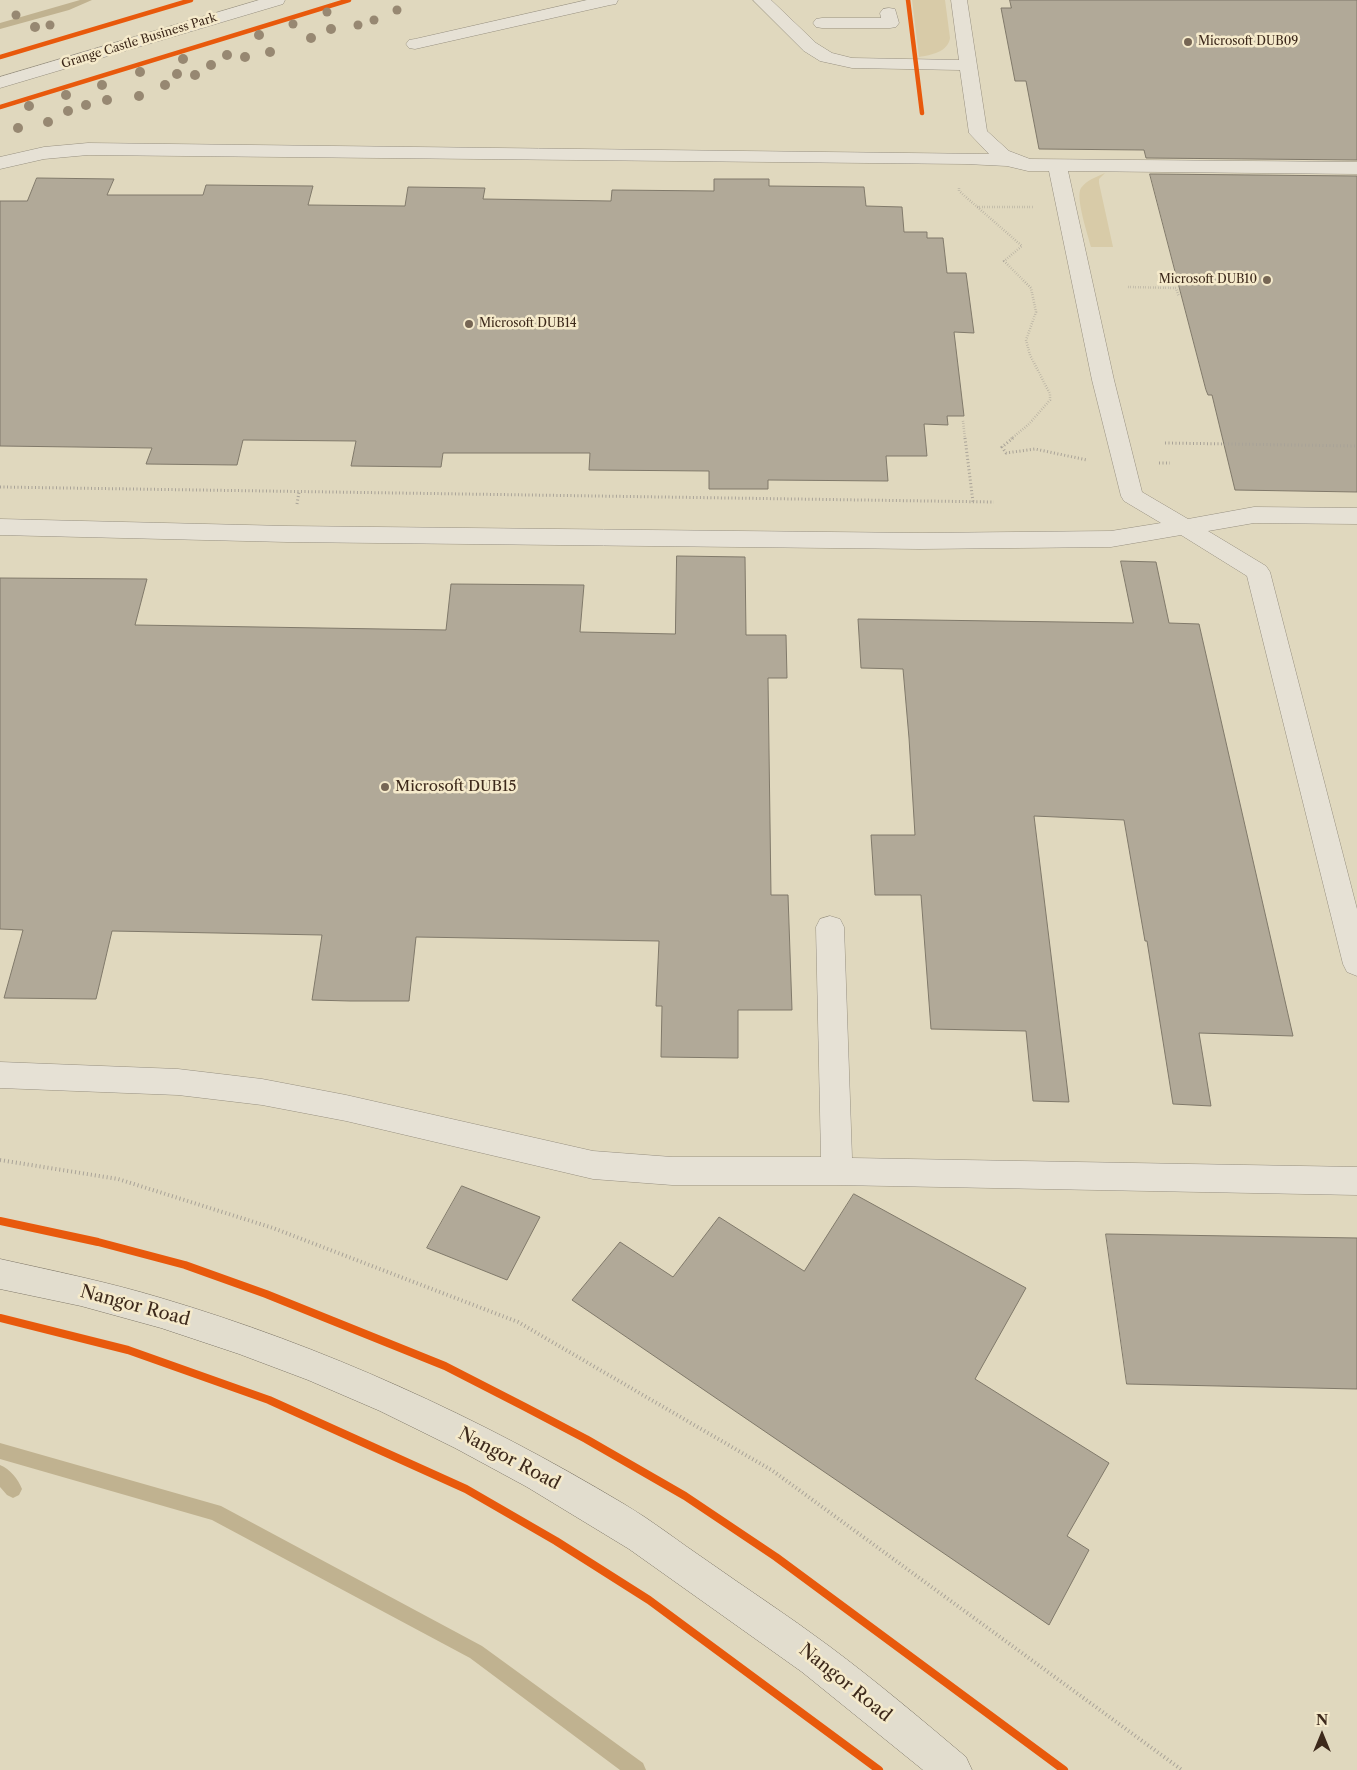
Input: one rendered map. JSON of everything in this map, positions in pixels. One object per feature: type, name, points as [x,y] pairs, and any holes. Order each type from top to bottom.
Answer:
[{"type":"main road","name":"Nangor Road","points":[[0,1274],[129,1303],[218,1330],[349,1380],[479,1442],[613,1517],[797,1645],[953,1770]]},
{"type":"street","name":"Grange Castle Business Park","points":[[0,83],[277,0]]},
{"type":"street","points":[[416,44],[610,0]]},
{"type":"street","points":[[761,0],[810,47],[826,57],[852,63],[968,65]]},
{"type":"street","points":[[959,0],[978,133],[1002,155],[1028,165]]},
{"type":"street","points":[[822,22],[866,36],[890,23],[888,13]]},
{"type":"street","points":[[866,36],[869,63]]},
{"type":"street","points":[[0,163],[26,155],[54,150],[88,149],[953,158],[1007,160],[1028,165],[1057,166],[1357,168]]},
{"type":"street","points":[[1057,166],[1122,462],[1132,496],[1258,572],[1357,964]]},
{"type":"street","points":[[0,528],[287,534],[930,541],[1111,539],[1254,515],[1357,516]]},
{"type":"street","points":[[830,927],[837,1171]]},
{"type":"street","points":[[0,1075],[178,1082],[262,1092],[346,1108],[593,1165],[672,1171],[837,1171],[1357,1181]]},
{"type":"path","points":[[953,158],[959,191],[1022,246],[1004,260],[1031,288],[1036,312],[1026,340],[1030,355],[1050,394],[1050,400],[1029,424],[1002,447],[1006,453],[1035,449],[1056,452],[1082,460],[1170,463]]},
{"type":"path","points":[[977,206],[1065,206]]},
{"type":"path","points":[[1128,287],[1176,288],[1179,297]]},
{"type":"path","points":[[963,421],[973,502]]},
{"type":"path","points":[[1165,443],[1357,446]]},
{"type":"path","points":[[0,486],[765,500],[994,502]]},
{"type":"path","points":[[0,1160],[118,1180],[273,1228],[518,1322],[773,1471],[1182,1770]]},
{"type":"shaded area","points":[[912,0],[945,0],[950,38],[949,43],[942,50],[919,57]]},
{"type":"shaded area","points":[[1105,173],[1099,179],[1099,183],[1113,247],[1091,247],[1081,207],[1080,193],[1081,188],[1086,183]]},
{"type":"building","points":[[1010,0],[1357,0],[1357,160],[1146,158],[1144,150],[1039,149],[1026,81],[1015,81],[1001,8],[1011,8]]},
{"type":"building","name":"Microsoft DUB10","points":[[1150,174],[1357,176],[1357,492],[1235,490],[1212,395],[1208,395],[1206,390]]},
{"type":"building","name":"Microsoft DUB14","points":[[37,178],[114,179],[107,195],[203,195],[206,185],[313,186],[308,205],[405,206],[408,187],[485,188],[483,199],[611,201],[612,190],[714,191],[714,179],[769,179],[769,186],[864,187],[866,206],[902,207],[904,232],[927,232],[927,238],[943,238],[947,273],[966,273],[974,333],[954,332],[964,416],[947,416],[948,425],[924,424],[927,456],[886,456],[888,481],[768,480],[768,489],[709,489],[709,471],[589,470],[590,453],[443,453],[441,467],[351,466],[356,441],[243,440],[237,465],[146,464],[152,448],[0,446],[0,201],[27,201]]},
{"type":"building","name":"Microsoft DUB15","points":[[677,556],[745,557],[746,635],[786,635],[787,678],[768,678],[771,895],[788,895],[792,1010],[738,1010],[738,1058],[661,1057],[662,1006],[656,1006],[659,941],[416,937],[409,1001],[350,1001],[312,1000],[322,935],[112,931],[96,999],[4,998],[23,930],[0,929],[0,578],[147,579],[135,625],[446,630],[451,584],[584,585],[580,632],[675,634]]},
{"type":"building","points":[[1121,561],[1156,562],[1169,623],[1199,624],[1293,1036],[1199,1033],[1211,1106],[1173,1104],[1147,941],[1145,941],[1124,820],[1034,816],[1069,1102],[1033,1101],[1026,1031],[931,1029],[921,895],[875,895],[871,835],[915,835],[903,669],[861,668],[858,619],[1133,623]]},
{"type":"building","points":[[462,1186],[540,1217],[507,1280],[427,1248]]},
{"type":"building","points":[[854,1194],[1026,1288],[975,1379],[1109,1463],[1067,1536],[1089,1550],[1049,1625],[572,1300],[620,1242],[673,1277],[719,1217],[804,1271]]},
{"type":"building","points":[[1106,1234],[1357,1238],[1357,1389],[1127,1384]]},
{"type":"waterway","points":[[0,26],[88,0]]},
{"type":"waterway","points":[[0,1451],[215,1512],[476,1652],[636,1770]]},
{"type":"waterway","points":[[0,1474],[13,1489]]},
{"type":"cycle path","points":[[0,57],[191,0]]},
{"type":"cycle path","points":[[0,107],[349,0]]},
{"type":"cycle path","points":[[908,0],[922,113]]},
{"type":"cycle path","points":[[0,1221],[98,1242],[185,1265],[266,1294],[445,1366],[525,1407],[586,1439],[685,1496],[776,1557],[1064,1770]]},
{"type":"cycle path","points":[[0,1318],[128,1350],[269,1400],[466,1489],[556,1541],[649,1600],[879,1770]]},
{"type":"place","name":"Microsoft DUB09","points":[[1188,42]]},
{"type":"place","name":"Microsoft DUB10","points":[[1267,280]]},
{"type":"place","name":"Microsoft DUB14","points":[[469,324]]},
{"type":"place","name":"Microsoft DUB15","points":[[385,787]]}]
